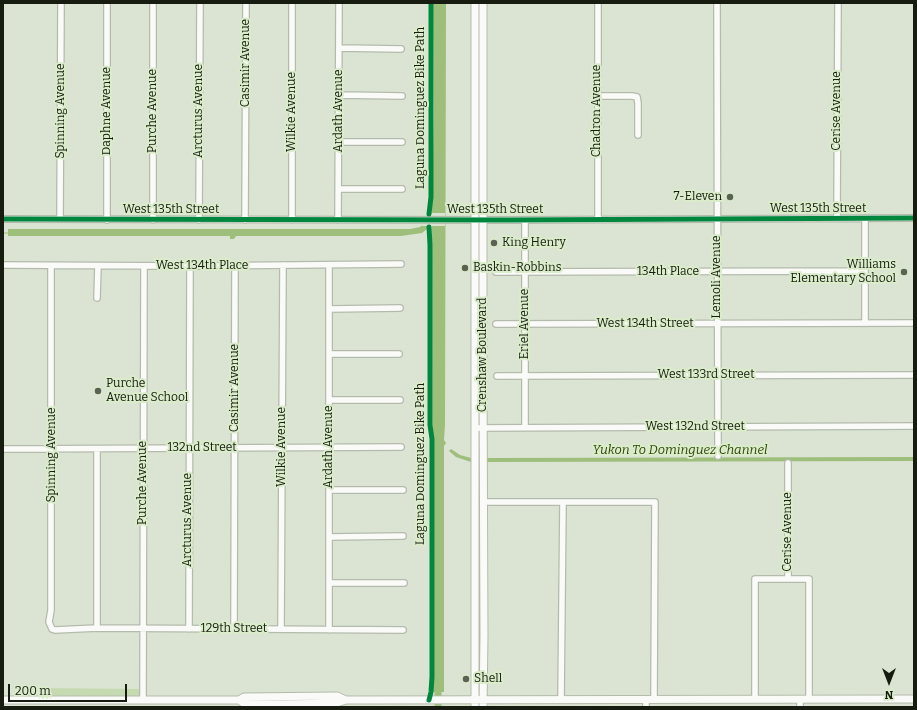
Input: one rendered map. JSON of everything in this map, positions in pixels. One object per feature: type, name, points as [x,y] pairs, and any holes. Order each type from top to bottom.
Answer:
[{"type":"main road","name":"Crenshaw Boulevard","points":[[475,3],[475,158],[479,428],[483,460],[483,703]]},
{"type":"main road","name":"Crenshaw Boulevard","points":[[475,703],[475,460],[479,428],[484,220],[483,3]]},
{"type":"main road","points":[[475,67],[483,68]]},
{"type":"main road","points":[[475,158],[483,158]]},
{"type":"main road","points":[[476,502],[483,502]]},
{"type":"main road","points":[[3,700],[103,704],[143,700],[239,700],[244,697],[337,696],[346,700]]},
{"type":"main road","points":[[239,700],[245,704],[283,705],[287,700],[444,700],[483,703],[561,700],[646,703],[654,699],[755,699],[800,703],[809,699],[914,699]]},
{"type":"street","name":"Spinning Avenue","points":[[60,219],[62,3]]},
{"type":"street","name":"Daphne Avenue","points":[[107,3],[107,220]]},
{"type":"street","name":"Purche Avenue","points":[[153,3],[153,220]]},
{"type":"street","name":"Arcturus Avenue","points":[[199,220],[200,3]]},
{"type":"street","name":"Casimir Avenue","points":[[246,3],[246,220]]},
{"type":"street","name":"Wilkie Avenue","points":[[292,3],[292,220]]},
{"type":"street","name":"Ardath Avenue","points":[[338,220],[339,3]]},
{"type":"street","name":"Chadron Avenue","points":[[598,3],[598,219]]},
{"type":"street","name":"Lemoli Avenue","points":[[717,3],[718,456]]},
{"type":"street","name":"Cerise Avenue","points":[[837,218],[838,3]]},
{"type":"street","points":[[339,48],[401,49]]},
{"type":"street","points":[[339,95],[402,96]]},
{"type":"street","points":[[597,96],[637,97],[638,135]]},
{"type":"street","points":[[339,142],[402,142]]},
{"type":"street","points":[[339,189],[402,189]]},
{"type":"street","points":[[865,218],[865,323]]},
{"type":"street","name":"West 135th Street","points":[[3,219],[525,220],[914,218]]},
{"type":"street","name":"Eriel Avenue","points":[[525,220],[525,428]]},
{"type":"street","name":"West 134th Place","points":[[3,265],[236,266],[401,264]]},
{"type":"street","name":"Wilkie Avenue","points":[[281,629],[283,265]]},
{"type":"street","name":"Ardath Avenue","points":[[328,265],[329,630]]},
{"type":"street","name":"Spinning Avenue","points":[[51,266],[52,449],[51,610],[49,622],[52,629],[66,629]]},
{"type":"street","points":[[97,298],[98,266]]},
{"type":"street","name":"Purche Avenue","points":[[143,700],[144,266]]},
{"type":"street","name":"Arcturus Avenue","points":[[188,629],[190,266]]},
{"type":"street","name":"Casimir Avenue","points":[[234,629],[236,266]]},
{"type":"street","name":"134th Place","points":[[496,272],[865,271]]},
{"type":"street","points":[[329,309],[400,308]]},
{"type":"street","name":"West 134th Street","points":[[496,324],[914,323]]},
{"type":"street","points":[[329,354],[399,354]]},
{"type":"street","name":"West 133rd Street","points":[[497,376],[914,375]]},
{"type":"street","points":[[329,400],[400,400]]},
{"type":"street","name":"West 132nd Street","points":[[479,428],[914,426]]},
{"type":"street","name":"132nd Street","points":[[3,449],[401,446]]},
{"type":"street","points":[[97,448],[97,628]]},
{"type":"street","name":"Cerise Avenue","points":[[788,463],[788,579],[809,579],[809,699]]},
{"type":"street","points":[[329,490],[403,490]]},
{"type":"street","points":[[483,502],[655,502],[654,699]]},
{"type":"street","points":[[561,700],[563,502]]},
{"type":"street","points":[[329,537],[403,536]]},
{"type":"street","points":[[755,699],[756,579],[788,579]]},
{"type":"street","points":[[329,583],[404,582]]},
{"type":"street","name":"129th Street","points":[[66,629],[143,628],[403,630]]},
{"type":"shaded area","points":[[433,3],[446,3],[444,440],[446,443],[444,446],[444,692],[433,692],[432,225],[422,233],[401,236],[236,236],[234,239],[230,239],[230,236],[8,236],[8,229],[410,229],[420,227],[432,214],[434,112]]},
{"type":"shaded area","points":[[451,449],[460,455],[471,458],[471,462],[456,457],[449,451]]},
{"type":"shaded area","points":[[914,457],[914,461],[487,462],[487,458]]},
{"type":"shaded area","points":[[40,688],[143,689],[143,700],[40,700]]},
{"type":"pier","points":[[430,213],[445,213],[445,226],[430,226],[428,229],[427,226],[421,226]]},
{"type":"waterway","points":[[3,233],[8,233]]},
{"type":"waterway","points":[[438,683],[438,707]]},
{"type":"cycle path","name":"Laguna Dominguez Bike Path","points":[[429,214],[431,197],[431,3]]},
{"type":"cycle path","points":[[3,219],[508,220],[914,218]]},
{"type":"cycle path","name":"Laguna Dominguez Bike Path","points":[[429,227],[430,425],[432,439],[432,677],[429,700]]},
{"type":"place","name":"7-Eleven","points":[[730,197]]},
{"type":"place","name":"King Henry","points":[[494,243]]},
{"type":"place","name":"Baskin-Robbins","points":[[465,268]]},
{"type":"place","name":"Williams Elementary School","points":[[904,272]]},
{"type":"place","name":"Purche Avenue School","points":[[98,391]]},
{"type":"place","name":"Shell","points":[[466,679]]},
{"type":"water label","name":"Yukon To Dominguez Channel","points":[[680,450]]}]
